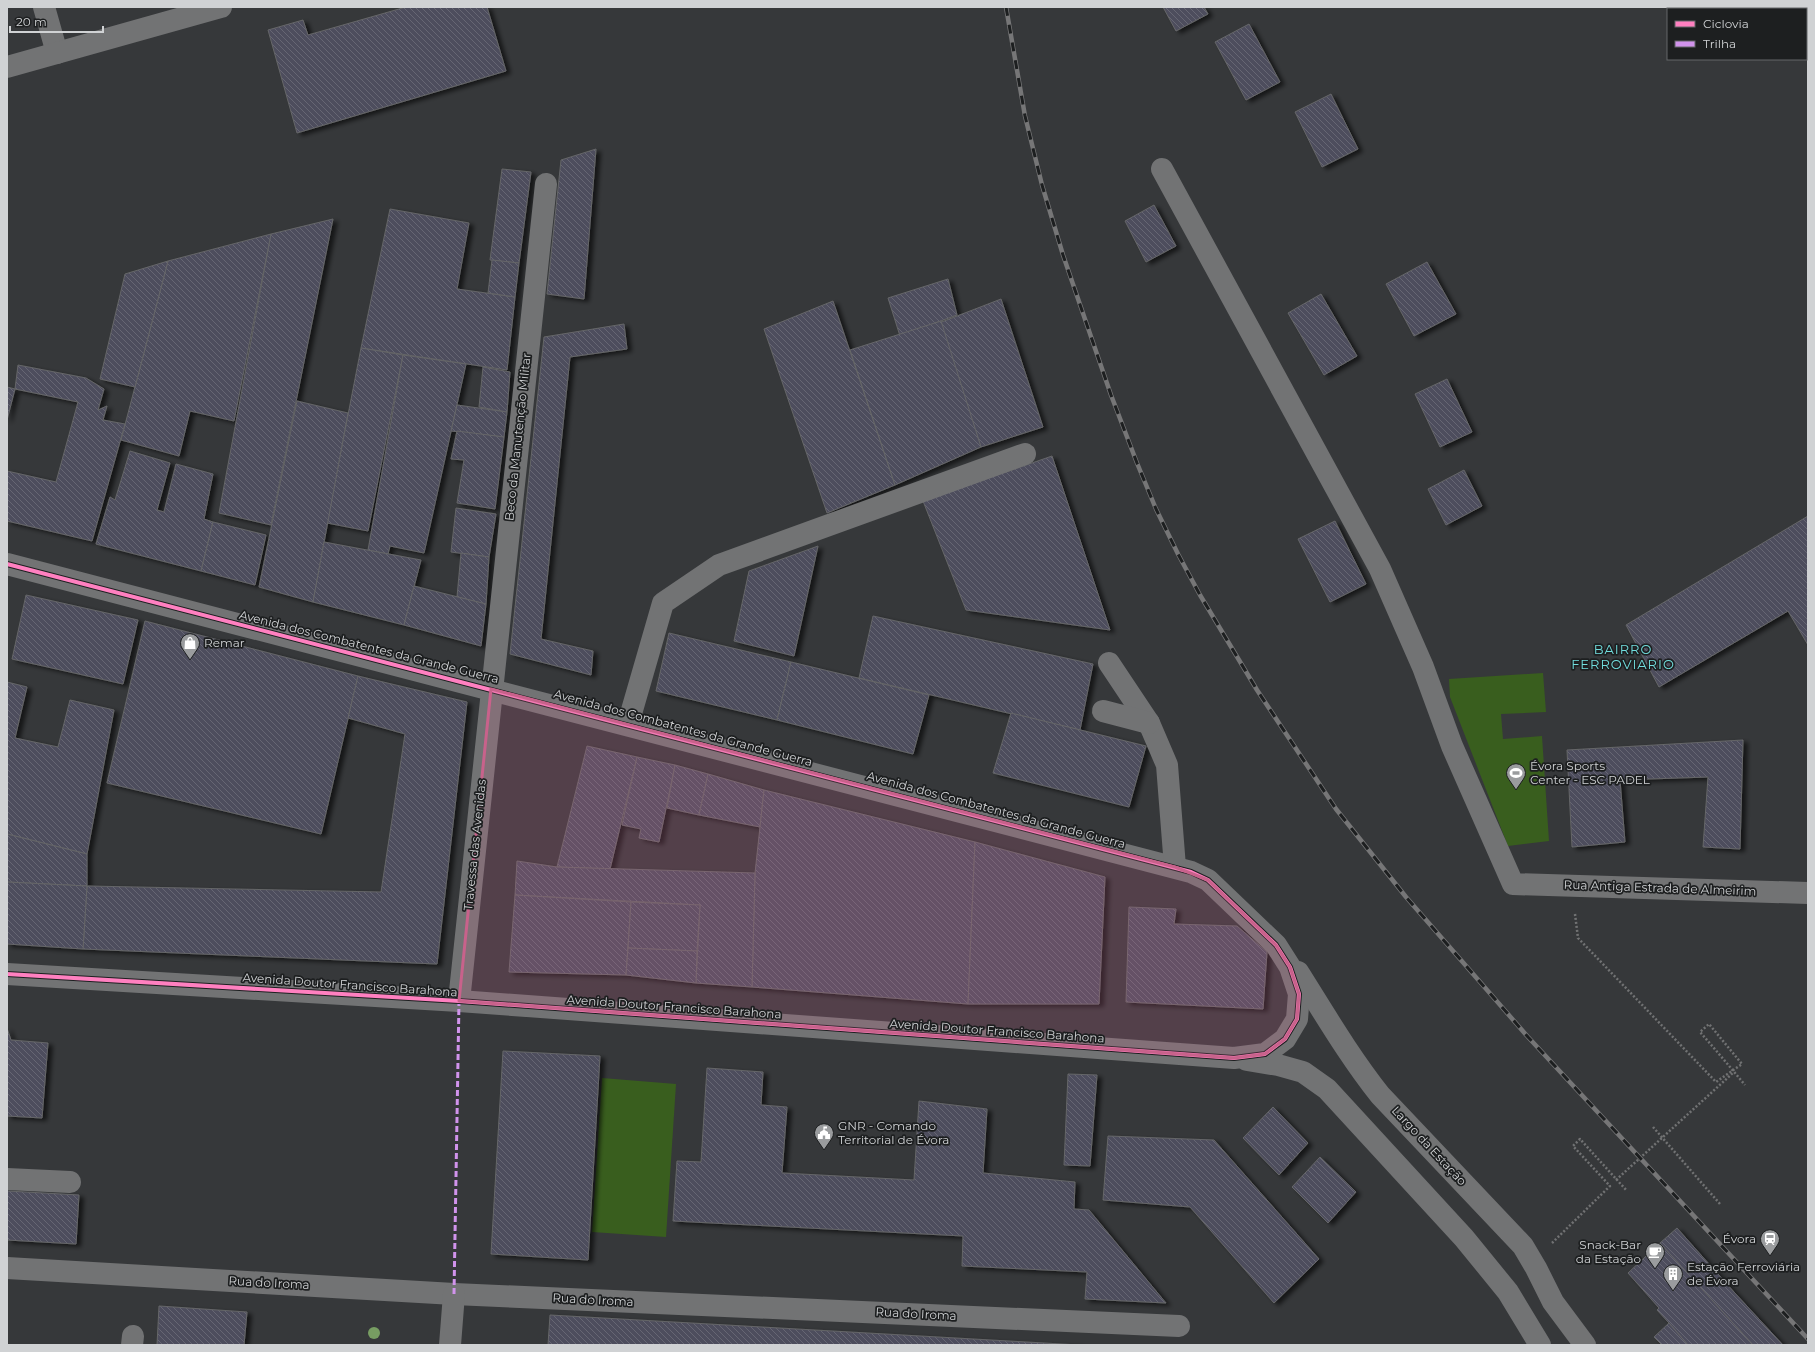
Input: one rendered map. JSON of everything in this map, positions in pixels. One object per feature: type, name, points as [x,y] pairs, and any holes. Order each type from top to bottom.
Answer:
[{"type":"street","points":[[44,7],[57,53]]},
{"type":"street","points":[[7,67],[221,7]]},
{"type":"street","name":"Rua Antiga Estrada de Almeirim","points":[[1162,170],[1380,569],[1423,668],[1452,746],[1513,884],[1808,893]]},
{"type":"street","name":"Beco da Manutenção Militar","points":[[491,689],[546,184]]},
{"type":"street","points":[[628,724],[663,603],[720,565],[1025,454]]},
{"type":"street","name":"Avenida dos Combatentes da Grande Guerra","points":[[7,564],[1175,867],[1208,880],[1276,945],[1290,967],[1299,994]]},
{"type":"street","points":[[1109,663],[1149,723],[1167,765],[1175,867]]},
{"type":"street","name":"Travessa das Avenidas","points":[[459,1002],[491,689]]},
{"type":"street","points":[[1103,711],[1149,723]]},
{"type":"street","name":"Largo da Estação","points":[[1276,945],[1297,970],[1343,1044],[1375,1089],[1523,1246],[1553,1302],[1584,1345]]},
{"type":"street","name":"Avenida Doutor Francisco Barahona","points":[[7,974],[459,1002],[1234,1058],[1265,1054],[1285,1039],[1297,1019],[1299,994]]},
{"type":"street","points":[[1234,1058],[1278,1065],[1303,1072],[1327,1089],[1464,1238],[1508,1292],[1540,1345]]},
{"type":"street","points":[[7,1179],[70,1182]]},
{"type":"street","name":"Rua do Iroma","points":[[7,1268],[454,1294],[1179,1326]]},
{"type":"street","points":[[450,1345],[454,1294]]},
{"type":"path","points":[[1572,886],[1578,938],[1716,1082],[1742,1064],[1709,1024],[1700,1032],[1723,1058],[1734,1072],[1745,1084]]},
{"type":"path","points":[[1616,1180],[1734,1072]]},
{"type":"path","points":[[1653,1127],[1720,1204]]},
{"type":"path","points":[[1549,1246],[1610,1186],[1573,1146],[1580,1139],[1627,1191]]},
{"type":"highlighted area","points":[[491,689],[1175,867],[1208,880],[1276,945],[1290,967],[1299,994],[1297,1019],[1285,1039],[1265,1054],[1234,1058],[459,1001]]},
{"type":"green space","name":"Évora Sports Center - ESC PADEL","points":[[1543,673],[1546,712],[1501,714],[1503,739],[1542,736],[1549,841],[1508,846],[1450,697],[1449,679]]},
{"type":"green space","points":[[602,1078],[676,1084],[666,1237],[592,1232]]},
{"type":"building","points":[[406,7],[487,7],[506,71],[297,133],[268,30],[303,20],[308,35]]},
{"type":"building","points":[[1163,7],[1204,7],[1208,14],[1176,31]]},
{"type":"building","points":[[1249,24],[1280,82],[1246,100],[1215,42]]},
{"type":"building","points":[[1331,94],[1358,149],[1322,167],[1295,112]]},
{"type":"building","points":[[596,149],[584,299],[547,294],[561,160]]},
{"type":"building","points":[[502,169],[531,172],[519,263],[490,260]]},
{"type":"building","points":[[1154,205],[1176,246],[1146,262],[1125,221]]},
{"type":"building","points":[[390,209],[469,223],[457,289],[515,297],[507,370],[361,348]]},
{"type":"building","points":[[333,219],[271,525],[219,513],[271,234]]},
{"type":"building","points":[[271,234],[234,421],[190,411],[179,456],[121,440],[168,261]]},
{"type":"building","points":[[492,260],[519,263],[515,297],[488,293]]},
{"type":"building","points":[[168,261],[135,387],[100,379],[125,274]]},
{"type":"building","points":[[1427,262],[1456,314],[1414,336],[1386,284]]},
{"type":"building","points":[[948,279],[957,315],[900,336],[888,298]]},
{"type":"building","points":[[1321,294],[1357,356],[1324,375],[1288,313]]},
{"type":"building","points":[[1001,299],[1043,427],[981,447],[939,323]]},
{"type":"building","points":[[833,301],[895,485],[827,513],[764,329]]},
{"type":"building","points":[[941,321],[981,447],[895,485],[850,350]]},
{"type":"building","points":[[624,324],[627,349],[570,357],[541,639],[593,651],[591,675],[510,654],[544,337]]},
{"type":"building","points":[[361,348],[403,355],[368,531],[327,523]]},
{"type":"building","points":[[403,355],[466,364],[424,553],[390,546],[388,554],[368,550]]},
{"type":"building","points":[[18,365],[86,378],[104,389],[98,410],[107,406],[103,420],[125,424],[92,541],[7,521],[7,471],[56,482],[78,402],[15,389]]},
{"type":"building","points":[[483,367],[510,372],[507,412],[479,407]]},
{"type":"building","points":[[1447,379],[1472,432],[1440,447],[1415,394]]},
{"type":"building","points":[[7,387],[15,389],[7,420]]},
{"type":"building","points":[[297,401],[348,413],[313,602],[259,587]]},
{"type":"building","points":[[457,405],[507,412],[504,437],[451,431]]},
{"type":"building","points":[[457,431],[504,437],[495,509],[457,503],[464,460],[451,459]]},
{"type":"building","points":[[130,451],[170,463],[157,510],[164,512],[176,464],[213,474],[204,519],[213,522],[201,571],[96,544],[110,497],[115,500]]},
{"type":"building","points":[[1052,456],[1110,630],[966,610],[923,501]]},
{"type":"building","points":[[1464,470],[1482,506],[1446,525],[1428,489]]},
{"type":"building","points":[[456,508],[496,514],[489,557],[451,552]]},
{"type":"building","points":[[1808,516],[1808,645],[1788,611],[1659,687],[1626,625]]},
{"type":"building","points":[[1335,521],[1366,584],[1330,602],[1298,539]]},
{"type":"building","points":[[213,522],[266,535],[255,585],[201,571]]},
{"type":"building","points":[[324,542],[421,560],[404,625],[313,602]]},
{"type":"building","points":[[818,546],[794,656],[734,641],[749,571]]},
{"type":"building","points":[[461,553],[489,557],[486,604],[457,597]]},
{"type":"building","points":[[414,586],[486,604],[481,646],[404,625]]},
{"type":"building","points":[[26,595],[138,620],[123,684],[12,659]]},
{"type":"building","points":[[873,616],[1093,664],[1080,730],[859,678]]},
{"type":"building","points":[[145,621],[358,676],[321,834],[107,783]]},
{"type":"building","points":[[669,633],[791,662],[777,720],[656,691]]},
{"type":"building","points":[[791,662],[929,695],[913,754],[777,720]]},
{"type":"building","points":[[358,676],[467,702],[437,964],[83,949],[87,886],[381,892],[405,734],[348,718]]},
{"type":"building","points":[[7,682],[27,687],[15,738],[58,747],[70,700],[114,710],[87,854],[7,834]]},
{"type":"building","points":[[1011,713],[1146,746],[1129,807],[993,773]]},
{"type":"building","points":[[1743,740],[1740,849],[1703,847],[1708,777],[1620,780],[1625,842],[1572,847],[1567,750]]},
{"type":"building","points":[[587,746],[637,757],[610,869],[557,867]]},
{"type":"building","points":[[637,757],[675,765],[659,842],[639,838],[641,829],[622,825]]},
{"type":"building","points":[[675,765],[708,774],[699,815],[667,808]]},
{"type":"building","points":[[708,774],[764,790],[760,827],[699,815]]},
{"type":"building","points":[[764,790],[975,842],[968,1004],[752,987],[755,873]]},
{"type":"building","points":[[7,834],[87,854],[87,886],[7,882]]},
{"type":"building","points":[[975,842],[1105,877],[1099,1004],[968,1004]]},
{"type":"building","points":[[517,861],[557,867],[755,873],[752,987],[696,983],[700,905],[515,895]]},
{"type":"building","points":[[7,882],[87,886],[83,949],[7,944]]},
{"type":"building","points":[[515,895],[631,902],[626,975],[509,972]]},
{"type":"building","points":[[631,902],[700,905],[697,951],[628,948]]},
{"type":"building","points":[[1129,907],[1176,909],[1174,924],[1237,926],[1267,952],[1263,1009],[1126,1002]]},
{"type":"building","points":[[628,948],[697,951],[696,983],[626,975]]},
{"type":"building","points":[[7,1028],[11,1040],[48,1043],[42,1118],[7,1116]]},
{"type":"building","points":[[503,1051],[600,1056],[588,1260],[491,1254]]},
{"type":"building","points":[[707,1068],[763,1072],[761,1105],[787,1107],[782,1173],[914,1180],[919,1101],[987,1109],[983,1173],[1075,1182],[1074,1209],[1089,1210],[1166,1303],[1085,1299],[1087,1272],[962,1266],[963,1236],[673,1221],[677,1161],[701,1162]]},
{"type":"building","points":[[1068,1074],[1097,1075],[1090,1166],[1064,1165]]},
{"type":"building","points":[[1273,1107],[1308,1143],[1279,1175],[1243,1138]]},
{"type":"building","points":[[1108,1136],[1214,1140],[1319,1259],[1274,1303],[1190,1207],[1103,1200]]},
{"type":"building","points":[[1320,1157],[1356,1192],[1328,1223],[1292,1187]]},
{"type":"building","points":[[7,1191],[79,1195],[76,1244],[7,1240]]},
{"type":"building","points":[[1677,1228],[1783,1345],[1753,1345],[1660,1243]]},
{"type":"building","name":"Estação Ferroviária de Évora","points":[[1660,1243],[1753,1345],[1688,1345],[1657,1310],[1659,1308],[1628,1273]]},
{"type":"building","points":[[159,1306],[247,1312],[244,1345],[157,1345]]},
{"type":"building","points":[[550,1315],[1079,1345],[548,1345]]},
{"type":"building","points":[[1669,1323],[1688,1345],[1662,1345],[1654,1337]]},
{"type":"railway","points":[[1006,7],[1025,116],[1042,185],[1063,255],[1111,395],[1156,509],[1178,554],[1200,595],[1257,690],[1336,809],[1406,897],[1528,1037],[1808,1339]]},
{"type":"marked path","points":[[454,1294],[459,1001]]},
{"type":"cycle path","points":[[7,564],[1191,872],[1208,880],[1276,945],[1290,967],[1299,994],[1297,1019],[1285,1039],[1265,1054],[1234,1058],[459,1001],[7,974]]},
{"type":"place","name":"Remar","points":[[190,660]]},
{"type":"place","name":"Évora Sports Center - ESC PADEL","points":[[1516,790]]},
{"type":"place","name":"GNR - Comando Territorial de Évora","points":[[824,1150]]},
{"type":"place","name":"Évora","points":[[1770,1256]]},
{"type":"place","name":"Snack-Bar da Estação","points":[[1655,1269]]},
{"type":"place","name":"Estação Ferroviária de Évora","points":[[1673,1291]]},
{"type":"district","name":"BAIRRO FERROVIARIO","points":[[1623,656]]}]
